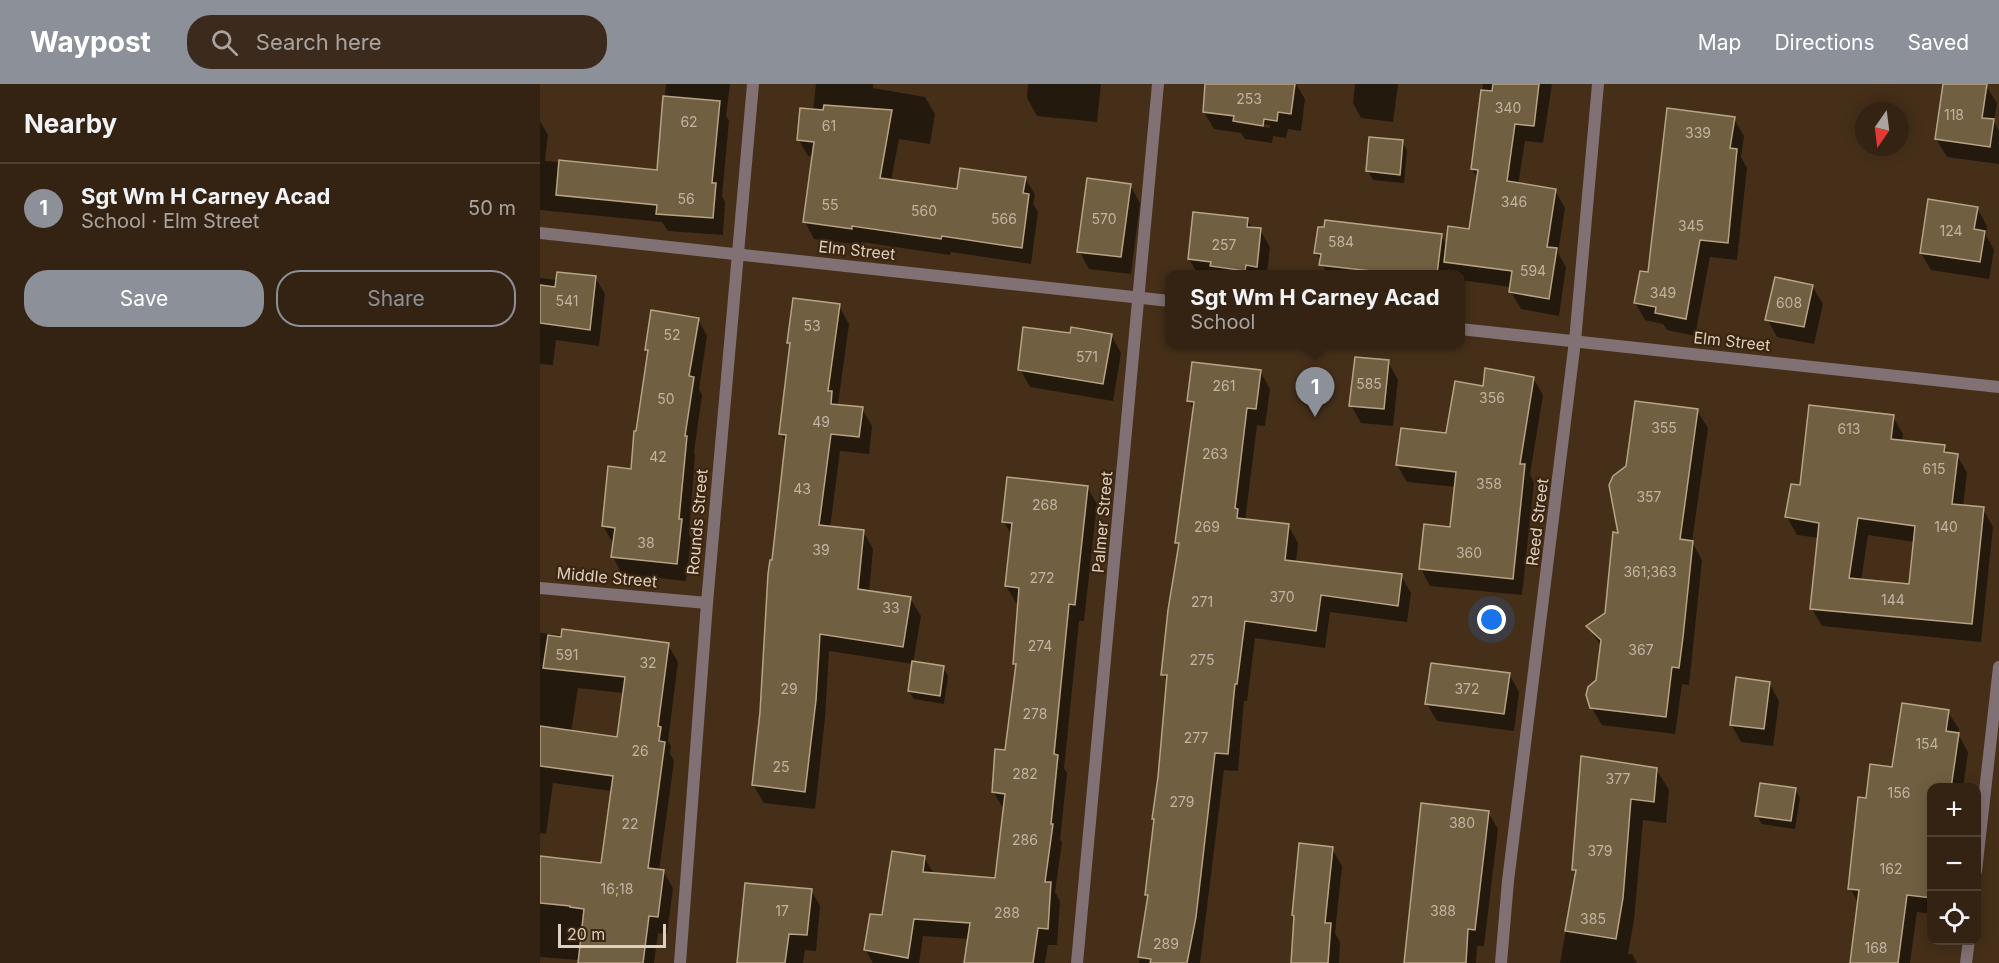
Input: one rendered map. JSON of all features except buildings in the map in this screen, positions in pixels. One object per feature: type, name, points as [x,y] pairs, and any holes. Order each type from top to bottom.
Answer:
[{"type":"street","name":"Rounds Street","points":[[680,963],[707,603],[753,84]]},
{"type":"street","name":"Palmer Street","points":[[1077,963],[1158,84]]},
{"type":"street","name":"Reed Street","points":[[1501,963],[1508,881],[1575,341],[1598,84]]},
{"type":"street","name":"Elm Street","points":[[540,233],[1165,300]]},
{"type":"street","name":"Elm Street","points":[[1465,329],[1999,387]]},
{"type":"street","name":"Middle Street","points":[[540,588],[707,603]]},
{"type":"street","points":[[1981,837],[1999,667]]},
{"type":"street","points":[[1966,963],[1968,945]]},
{"type":"place","name":"Sgt Wm H Carney Acad","points":[[1315,417]]}]
